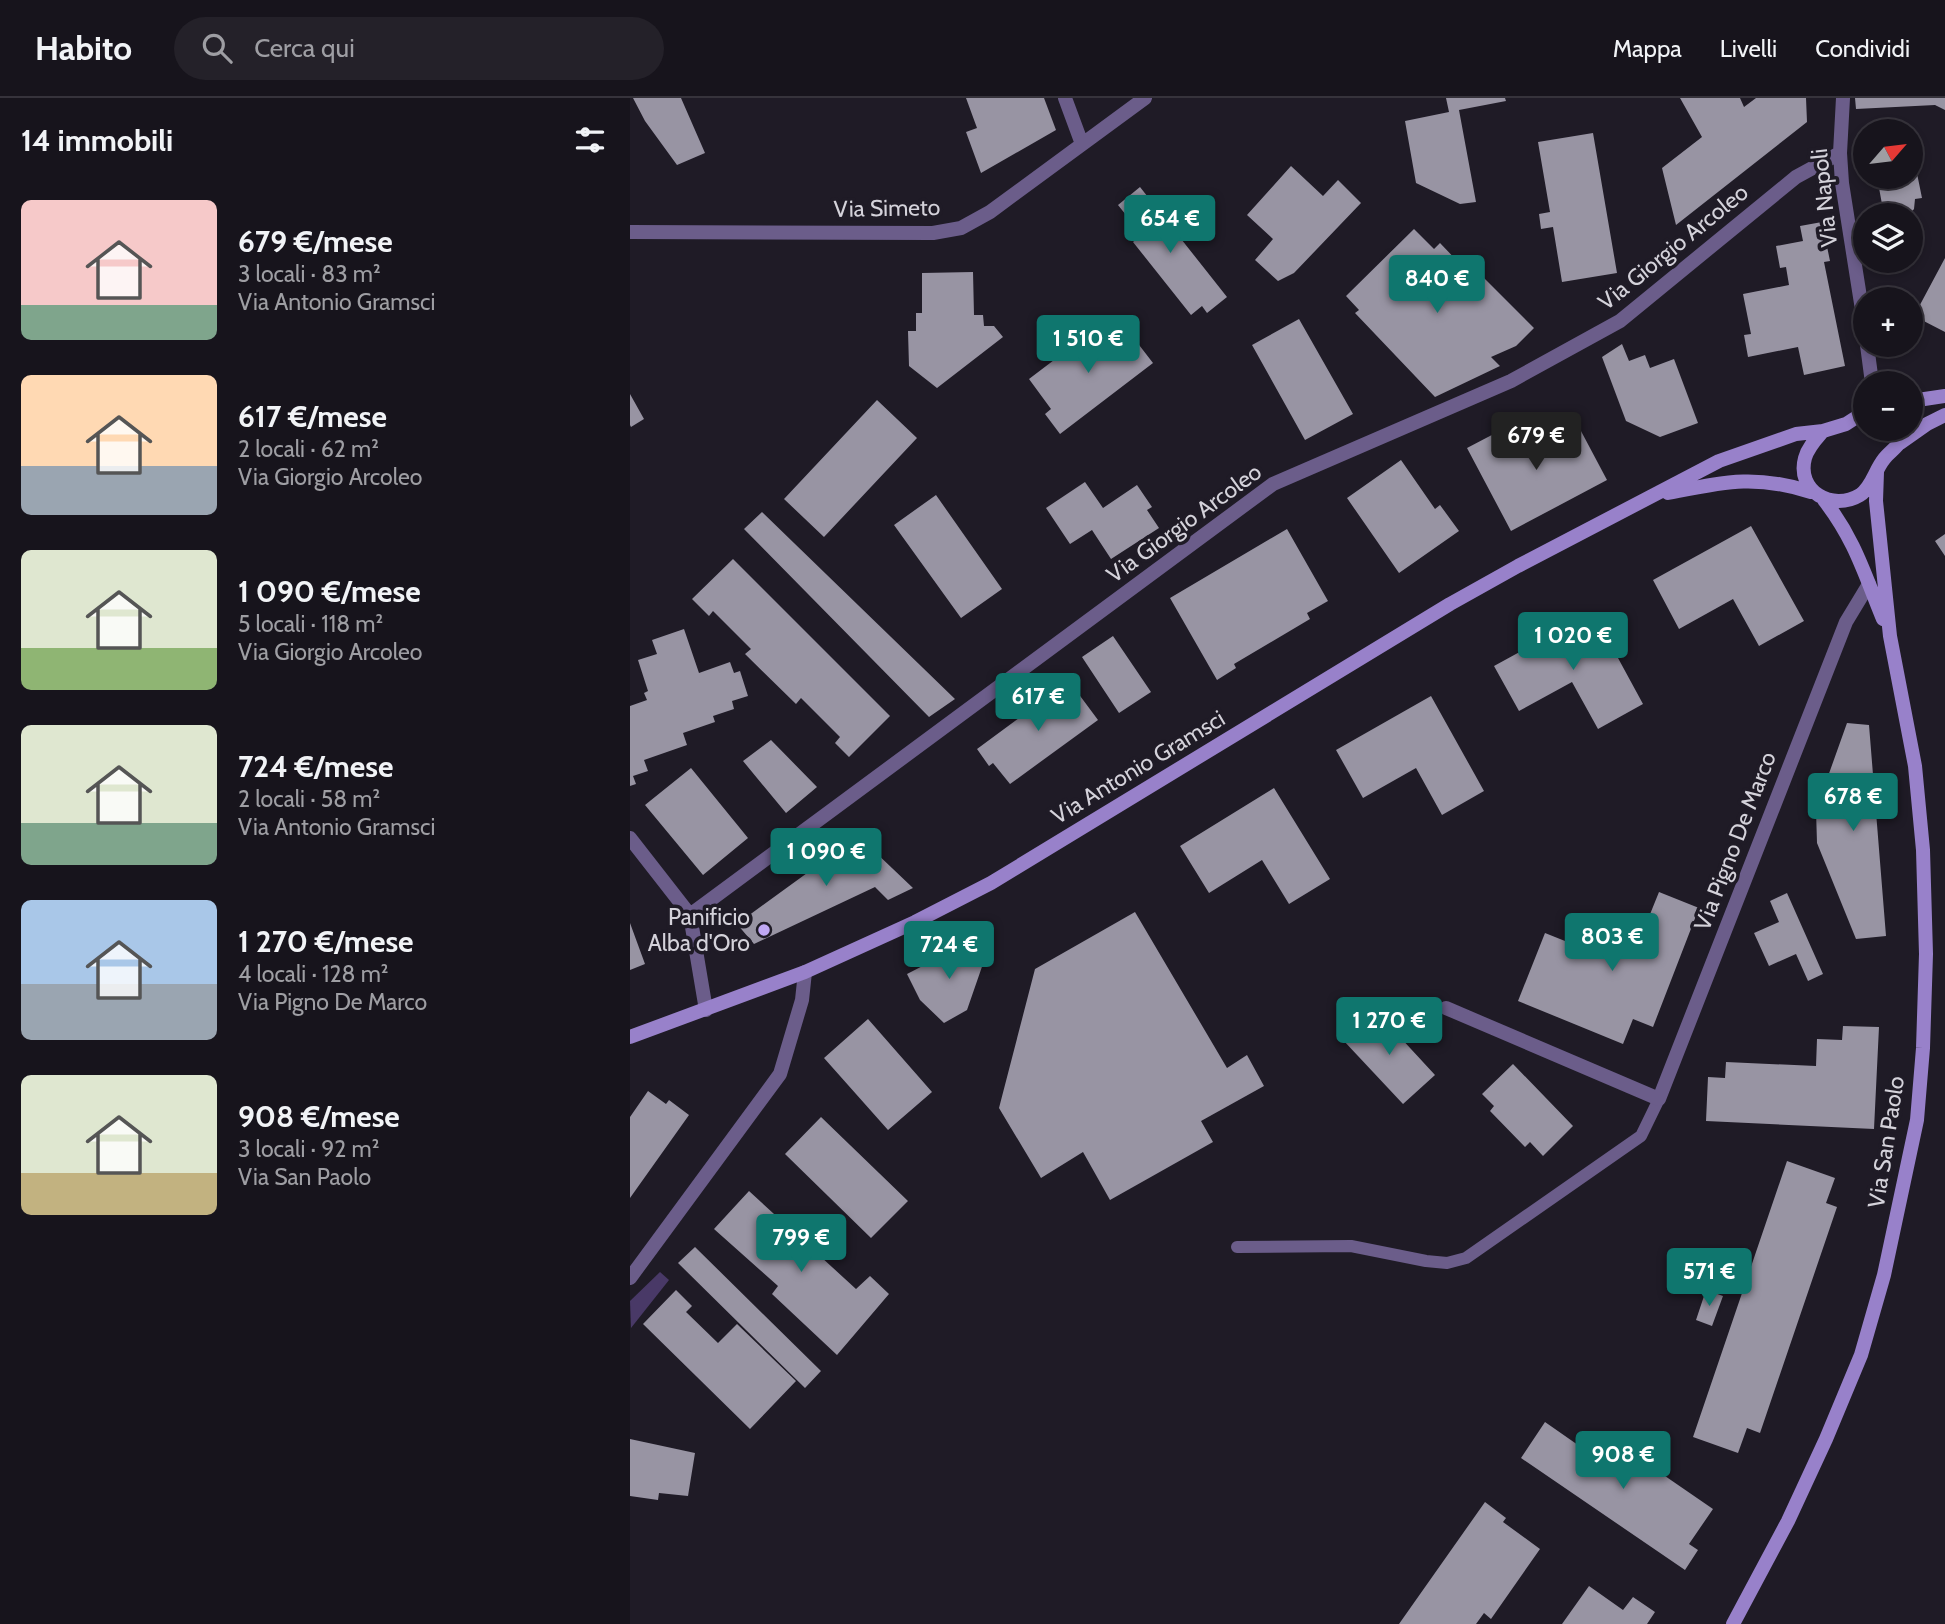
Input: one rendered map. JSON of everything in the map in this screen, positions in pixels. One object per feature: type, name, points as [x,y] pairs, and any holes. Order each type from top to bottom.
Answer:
[{"type":"main road","points":[[1923,399],[1945,396]]},
{"type":"main road","points":[[1649,496],[1733,480],[1757,480],[1792,486],[1817,496],[1843,501],[1860,495],[1883,460],[1899,444],[1945,415]]},
{"type":"main road","name":"Via Antonio Gramsci","points":[[630,1037],[805,972],[915,922],[991,883],[1450,604],[1649,496],[1719,461],[1796,434],[1823,431],[1853,419]]},
{"type":"main road","points":[[1823,431],[1809,448],[1804,460],[1804,473],[1817,496],[1843,524],[1857,549],[1890,636]]},
{"type":"main road","points":[[1877,472],[1876,501],[1890,636]]},
{"type":"main road","name":"Via San Paolo","points":[[1733,1624],[1788,1521],[1826,1439],[1860,1355],[1884,1275],[1917,1120],[1926,954],[1923,850],[1915,766],[1890,636]]},
{"type":"street","points":[[1065,98],[1082,144]]},
{"type":"street","name":"Via Simeto","points":[[630,232],[933,233],[961,228],[990,212],[1145,98]]},
{"type":"street","name":"Via Napoli","points":[[1843,98],[1840,153],[1842,183],[1858,287]]},
{"type":"street","name":"Via Giorgio Arcoleo","points":[[690,915],[1273,484],[1511,381],[1620,321],[1796,177],[1840,153]]},
{"type":"street","name":"Via Pigno De Marco","points":[[1659,1099],[1846,622],[1869,584]]},
{"type":"street","points":[[630,838],[690,915],[706,1010]]},
{"type":"street","points":[[630,1278],[780,1074],[802,1000],[805,972]]},
{"type":"street","points":[[1446,1009],[1659,1099]]},
{"type":"lane","points":[[1237,1247],[1351,1246],[1426,1261],[1447,1263],[1466,1258],[1641,1136],[1659,1099]]},
{"type":"shaded area","points":[[660,1272],[669,1280],[631,1328],[630,1301]]},
{"type":"building","points":[[633,98],[681,98],[705,153],[677,165],[645,121]]},
{"type":"building","points":[[966,98],[1044,98],[1056,130],[981,173],[966,132],[977,128]]},
{"type":"building","points":[[1446,98],[1505,98],[1506,101],[1459,110],[1476,202],[1460,204],[1416,183],[1405,121],[1449,112]]},
{"type":"building","points":[[1680,98],[1740,98],[1744,107],[1756,98],[1806,98],[1807,122],[1676,225],[1662,168],[1702,137]]},
{"type":"building","points":[[1855,98],[1945,98],[1945,110],[1935,105],[1856,109]]},
{"type":"building","points":[[1593,133],[1617,273],[1562,282],[1553,227],[1541,229],[1539,214],[1550,212],[1538,142]]},
{"type":"building","points":[[1291,166],[1323,196],[1338,180],[1361,203],[1294,273],[1278,281],[1255,260],[1273,239],[1247,215]]},
{"type":"building","points":[[1140,187],[1227,297],[1207,313],[1202,306],[1191,315],[1133,242],[1138,238],[1126,224],[1130,220],[1118,205]]},
{"type":"building","points":[[1879,189],[1920,189],[1922,198],[1915,199],[1915,203],[1882,203]]},
{"type":"building","points":[[1822,222],[1830,261],[1824,262],[1845,366],[1804,375],[1798,347],[1748,357],[1744,335],[1751,334],[1743,294],[1789,285],[1786,267],[1780,268],[1776,246],[1803,241],[1800,226]]},
{"type":"building","points":[[1414,229],[1434,249],[1440,243],[1462,266],[1467,261],[1534,328],[1516,346],[1491,357],[1500,366],[1435,397],[1355,313],[1359,310],[1346,296]]},
{"type":"building","points":[[1945,258],[1945,332],[1923,321],[1923,299]]},
{"type":"building","points":[[973,272],[974,315],[983,315],[984,326],[994,326],[1003,337],[937,388],[909,366],[908,331],[916,331],[916,313],[922,313],[922,273]]},
{"type":"building","points":[[1108,319],[1129,346],[1136,341],[1153,363],[1060,434],[1045,414],[1051,409],[1029,379]]},
{"type":"building","points":[[1299,319],[1353,414],[1305,440],[1252,345]]},
{"type":"building","points":[[1622,344],[1629,361],[1645,355],[1650,368],[1674,359],[1698,423],[1660,437],[1626,421],[1602,357]]},
{"type":"building","points":[[630,394],[644,419],[631,427],[630,425]]},
{"type":"building","points":[[877,400],[917,438],[824,537],[784,499]]},
{"type":"building","points":[[1573,416],[1607,480],[1511,531],[1467,448],[1509,426],[1523,453],[1554,436],[1550,429]]},
{"type":"building","points":[[1401,460],[1435,509],[1440,505],[1459,531],[1399,573],[1347,498]]},
{"type":"building","points":[[1085,482],[1103,508],[1137,485],[1152,507],[1147,510],[1159,528],[1111,559],[1092,530],[1070,544],[1046,508]]},
{"type":"building","points":[[936,495],[1002,589],[961,618],[894,525]]},
{"type":"building","points":[[762,512],[955,699],[929,717],[744,529]]},
{"type":"building","points":[[1751,526],[1804,621],[1759,646],[1733,599],[1679,629],[1653,580]]},
{"type":"building","points":[[1287,529],[1328,601],[1307,613],[1310,619],[1234,664],[1236,668],[1217,680],[1170,598]]},
{"type":"building","points":[[1945,534],[1945,556],[1935,541]]},
{"type":"building","points":[[733,559],[890,716],[849,757],[835,743],[840,737],[801,698],[796,704],[745,654],[751,649],[713,611],[709,616],[692,599]]},
{"type":"building","points":[[1593,612],[1643,704],[1598,729],[1572,682],[1519,711],[1494,666]]},
{"type":"building","points":[[684,629],[699,673],[730,662],[734,673],[740,671],[748,696],[732,701],[734,709],[713,716],[715,722],[683,733],[687,745],[644,760],[648,771],[633,776],[636,784],[630,786],[630,706],[647,700],[644,693],[648,691],[638,660],[657,654],[652,640]]},
{"type":"building","points":[[1113,636],[1151,692],[1119,713],[1082,657]]},
{"type":"building","points":[[1069,681],[1098,720],[1010,784],[993,763],[989,766],[977,749]]},
{"type":"building","points":[[1431,696],[1484,791],[1442,815],[1416,768],[1363,798],[1336,750]]},
{"type":"building","points":[[1847,723],[1869,725],[1886,936],[1856,939],[1817,843],[1816,810]]},
{"type":"building","points":[[771,740],[817,787],[786,813],[743,761]]},
{"type":"building","points":[[691,768],[748,838],[703,875],[645,805]]},
{"type":"building","points":[[1274,788],[1330,879],[1289,904],[1262,860],[1209,893],[1180,846]]},
{"type":"building","points":[[852,830],[913,888],[888,900],[875,887],[754,944],[737,924],[836,852],[831,845]]},
{"type":"building","points":[[1659,892],[1699,908],[1653,1027],[1633,1019],[1623,1044],[1518,1001],[1545,933],[1590,951],[1601,923],[1640,939]]},
{"type":"building","points":[[1787,893],[1823,974],[1808,981],[1796,954],[1769,966],[1754,933],[1779,922],[1770,901]]},
{"type":"building","points":[[1135,912],[1227,1068],[1247,1055],[1264,1086],[1201,1121],[1213,1142],[1110,1200],[1083,1152],[1041,1178],[999,1108],[1035,969]]},
{"type":"building","points":[[630,923],[645,964],[630,970]]},
{"type":"building","points":[[975,939],[985,958],[967,1010],[944,1023],[920,1000],[907,974]]},
{"type":"building","points":[[1375,1010],[1435,1075],[1403,1104],[1343,1040]]},
{"type":"building","points":[[868,1019],[932,1092],[888,1130],[824,1058]]},
{"type":"building","points":[[1843,1026],[1879,1027],[1874,1129],[1706,1121],[1708,1077],[1725,1078],[1726,1062],[1816,1066],[1817,1039],[1842,1040]]},
{"type":"building","points":[[1513,1064],[1573,1126],[1543,1156],[1530,1142],[1525,1147],[1490,1111],[1494,1106],[1482,1094]]},
{"type":"building","points":[[648,1091],[666,1104],[669,1100],[689,1115],[630,1198],[630,1117]]},
{"type":"building","points":[[821,1117],[908,1201],[871,1238],[785,1154]]},
{"type":"building","points":[[1787,1161],[1835,1178],[1826,1203],[1837,1207],[1760,1433],[1747,1428],[1738,1453],[1693,1437]]},
{"type":"building","points":[[749,1191],[856,1289],[870,1276],[889,1294],[837,1355],[772,1294],[778,1286],[714,1229]]},
{"type":"building","points":[[695,1247],[821,1371],[805,1388],[678,1263]]},
{"type":"building","points":[[676,1290],[692,1306],[686,1312],[718,1343],[737,1324],[796,1381],[750,1429],[643,1324]]},
{"type":"building","points":[[1706,1290],[1723,1296],[1712,1326],[1696,1320]]},
{"type":"building","points":[[1545,1422],[1588,1452],[1601,1432],[1713,1509],[1689,1544],[1698,1550],[1685,1570],[1521,1458]]},
{"type":"building","points":[[630,1439],[695,1453],[688,1496],[659,1493],[658,1500],[630,1496]]},
{"type":"building","points":[[1485,1502],[1506,1518],[1503,1522],[1540,1549],[1491,1619],[1484,1613],[1476,1624],[1399,1624]]},
{"type":"building","points":[[1589,1586],[1623,1610],[1633,1597],[1655,1612],[1647,1624],[1562,1624]]},
{"type":"place","name":"Panificio Alba d'Oro","points":[[764,930]]}]
